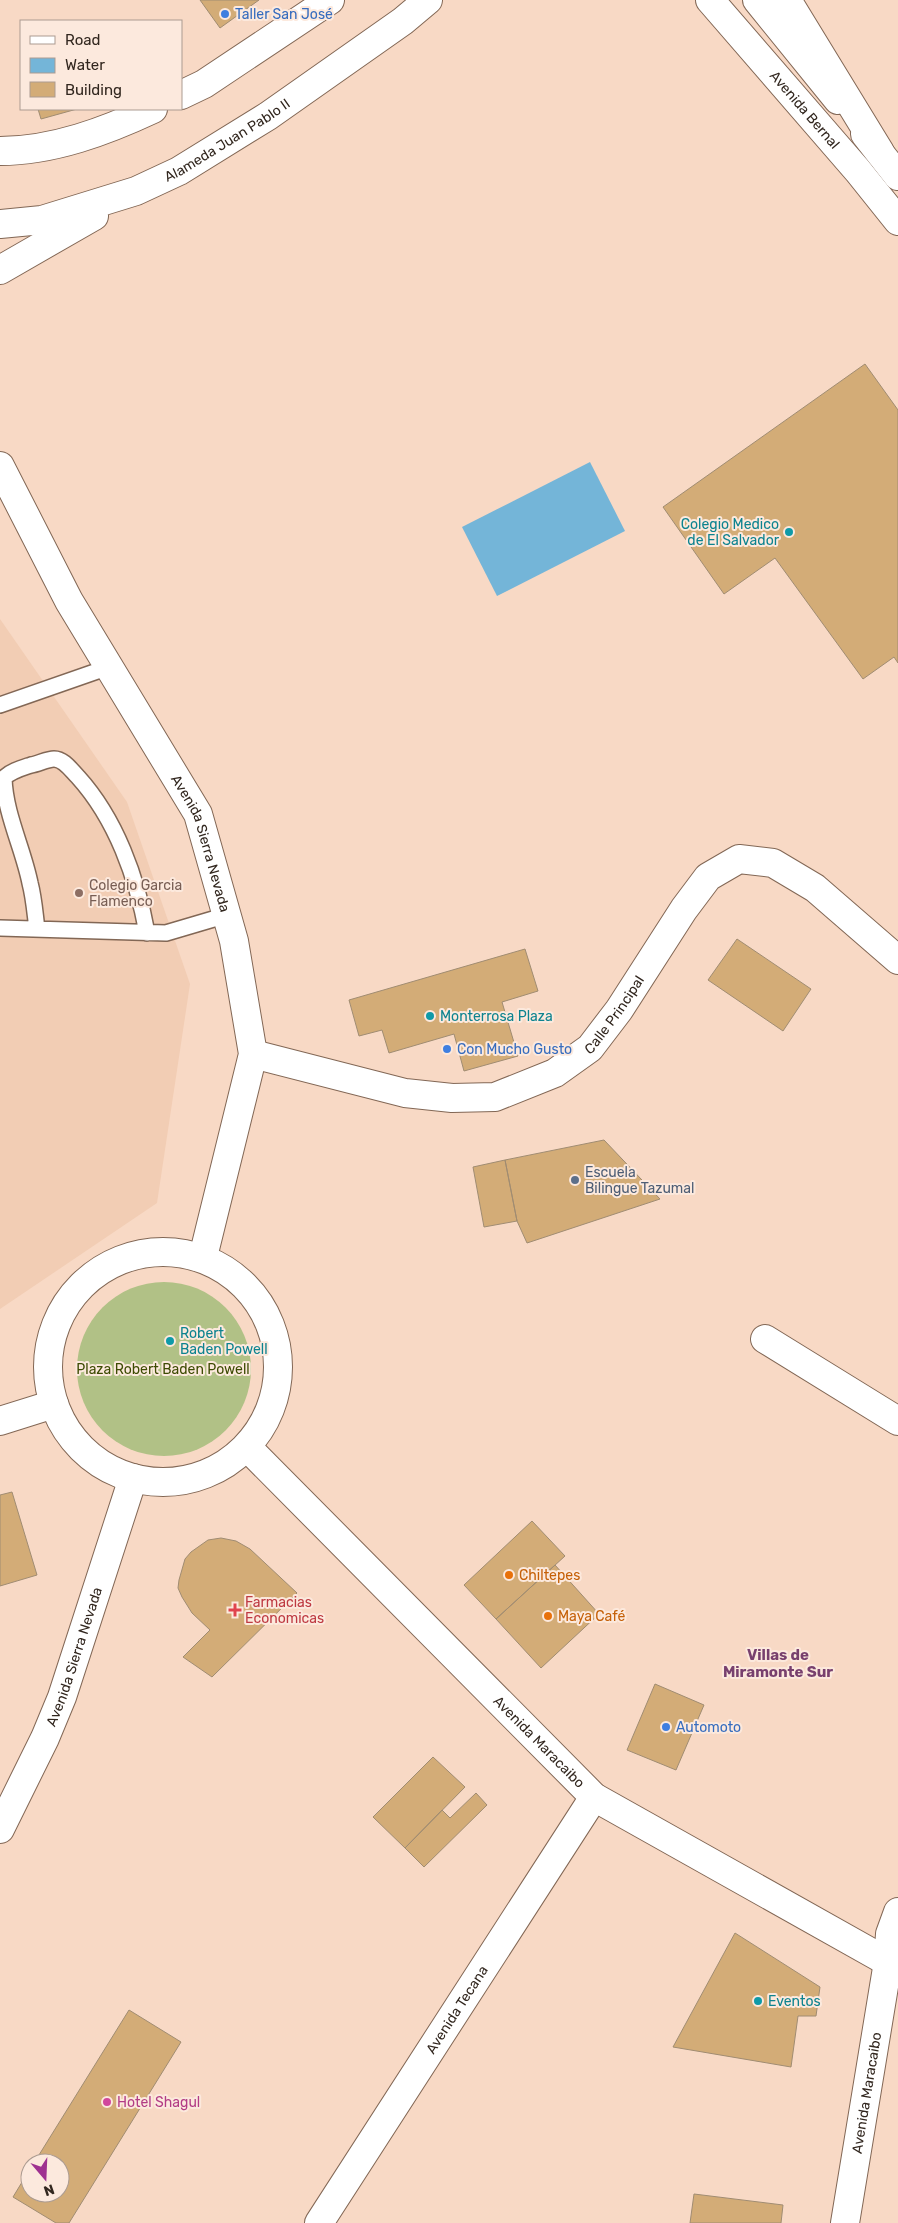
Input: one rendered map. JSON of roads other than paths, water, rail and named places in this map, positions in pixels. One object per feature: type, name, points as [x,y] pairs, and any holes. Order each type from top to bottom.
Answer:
[{"type":"street","name":"Alameda Juan Pablo II","points":[[0,224],[42,220],[136,192],[179,171],[268,116],[403,21],[428,0]]},
{"type":"street","points":[[403,21],[442,0]]},
{"type":"street","name":"Avenida Bernal","points":[[710,0],[858,171],[898,221]]},
{"type":"street","points":[[757,0],[898,176]]},
{"type":"street","points":[[787,0],[880,152]]},
{"type":"street","points":[[182,95],[204,84],[325,3]]},
{"type":"street","points":[[0,151],[67,142],[122,123],[151,110]]},
{"type":"street","points":[[0,270],[136,192]]},
{"type":"street","name":"Avenida Sierra Nevada","points":[[0,466],[69,601],[198,814],[234,941],[253,1054],[202,1257]]},
{"type":"street","name":"Calle Principal","points":[[253,1054],[404,1093],[452,1098],[495,1097],[555,1074],[590,1048],[620,1010],[684,909],[708,876],[739,859],[773,863],[815,888],[898,960]]},
{"type":"street","points":[[171,1251],[202,1257],[231,1272],[255,1295],[271,1324],[279,1356],[277,1389],[266,1420],[247,1447],[228,1462],[206,1474],[182,1480],[157,1482],[133,1478],[106,1467],[83,1451],[65,1429],[54,1404],[47,1372],[50,1340],[62,1310],[82,1284],[108,1265],[138,1254],[171,1251]]},
{"type":"street","points":[[764,1339],[898,1421]]},
{"type":"street","points":[[0,1421],[54,1404]]},
{"type":"street","name":"Avenida Maracaibo","points":[[247,1447],[594,1796],[888,1962]]},
{"type":"street","name":"Avenida Sierra Nevada","points":[[0,1829],[45,1738],[62,1696],[133,1478]]},
{"type":"street","name":"Avenida Tecana","points":[[319,2223],[594,1796]]},
{"type":"street","name":"Avenida Maracaibo","points":[[845,2223],[888,1962],[890,1934],[898,1912]]},
{"type":"lane","points":[[0,705],[109,667]]},
{"type":"lane","points":[[37,929],[30,883],[10,816],[4,791],[4,778],[21,768],[54,759],[64,762],[106,815],[120,845],[143,911],[147,933]]},
{"type":"lane","points":[[0,928],[166,933],[227,915]]},
{"type":"water","points":[[590,462],[625,531],[497,596],[462,527]]},
{"type":"place","name":"Taller San José","points":[[225,14]]},
{"type":"place","name":"Colegio Medico de El Salvador","points":[[789,532]]},
{"type":"place","name":"Colegio Garcia Flamenco","points":[[79,893]]},
{"type":"place","name":"Monterrosa Plaza","points":[[430,1016]]},
{"type":"place","name":"Con Mucho Gusto","points":[[447,1049]]},
{"type":"place","name":"Escuela Bilingue Tazumal","points":[[575,1180]]},
{"type":"place","name":"Robert Baden Powell","points":[[170,1341]]},
{"type":"place","name":"Chiltepes","points":[[509,1575]]},
{"type":"place","name":"Farmacias Economicas","points":[[235,1610]]},
{"type":"place","name":"Maya Café","points":[[548,1616]]},
{"type":"place","name":"Automoto","points":[[666,1727]]},
{"type":"place","name":"Eventos","points":[[758,2001]]},
{"type":"place","name":"Hotel Shagul","points":[[107,2102]]},
{"type":"district","name":"Villas de Miramonte Sur","points":[[778,1664]]},
{"type":"park label","name":"Plaza Robert Baden Powell","points":[[163,1369]]}]
